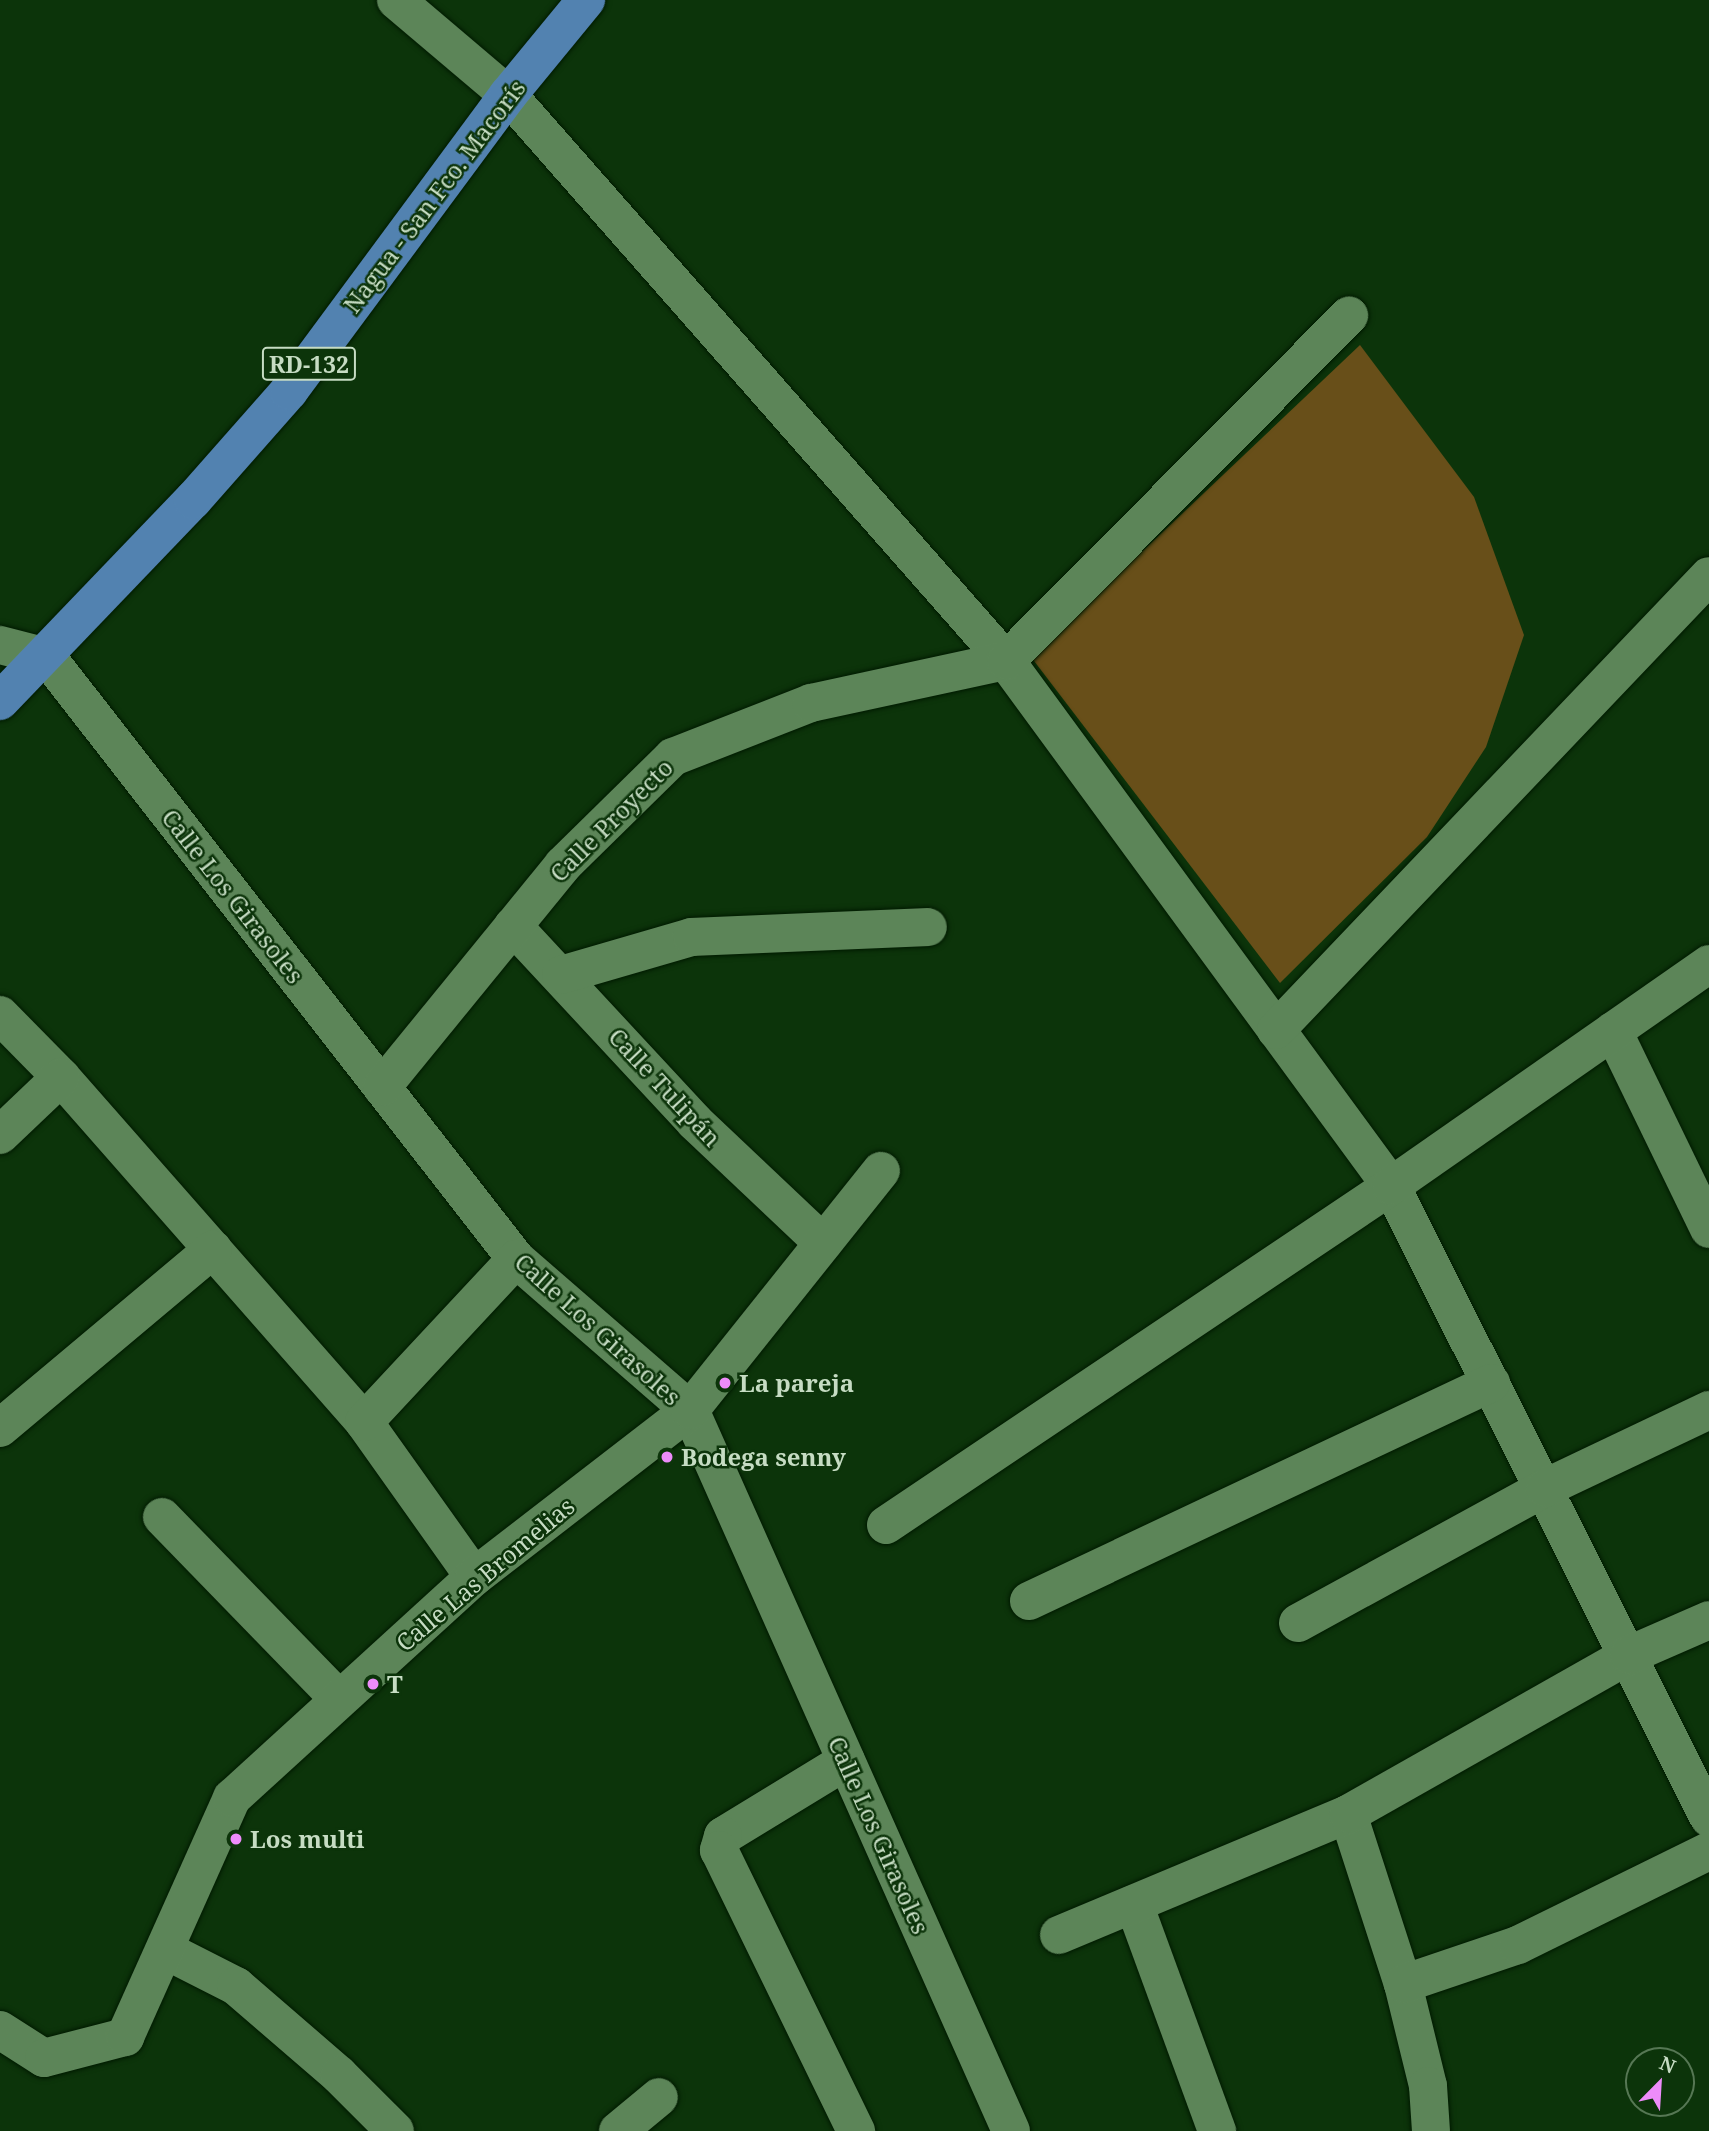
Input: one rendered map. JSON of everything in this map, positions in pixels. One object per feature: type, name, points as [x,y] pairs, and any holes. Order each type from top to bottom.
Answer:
[{"type":"main road","name":"Nagua - San Fco. Macorís","points":[[0,701],[47,657],[289,391],[508,95],[586,0]]},
{"type":"street","points":[[396,0],[508,95],[1006,662],[1391,1186],[1709,1818]]},
{"type":"street","points":[[1006,662],[1349,316]]},
{"type":"street","points":[[1276,1030],[1709,576]]},
{"type":"street","points":[[0,645],[47,657]]},
{"type":"street","name":"Calle Los Girasoles","points":[[47,657],[516,1259],[690,1410],[1011,2131]]},
{"type":"street","name":"Calle Proyecto","points":[[382,1087],[563,865],[673,757],[811,703],[1006,662]]},
{"type":"street","name":"Calle Tulipán","points":[[513,926],[695,1122],[823,1243]]},
{"type":"street","points":[[561,975],[692,937],[928,927]]},
{"type":"street","points":[[886,1525],[1391,1186],[1709,964]]},
{"type":"street","points":[[0,1015],[61,1077],[364,1422],[474,1577]]},
{"type":"street","points":[[1613,1031],[1709,1230]]},
{"type":"street","points":[[0,1135],[61,1077]]},
{"type":"street","name":"Calle Las Bromelias","points":[[0,2030],[44,2059],[125,2037],[232,1798],[474,1577],[690,1410],[881,1171]]},
{"type":"street","points":[[0,1428],[213,1249]]},
{"type":"street","points":[[364,1422],[516,1259]]},
{"type":"street","points":[[1030,1601],[1491,1383]]},
{"type":"street","points":[[1298,1623],[1545,1488],[1709,1410]]},
{"type":"street","points":[[162,1517],[340,1699]]},
{"type":"street","points":[[1059,1935],[1348,1814],[1629,1655],[1709,1619]]},
{"type":"street","points":[[846,1761],[723,1836],[719,1850],[856,2131]]},
{"type":"street","points":[[1348,1814],[1403,1984],[1428,2086],[1431,2131]]},
{"type":"street","points":[[1403,1984],[1518,1945],[1709,1851]]},
{"type":"street","points":[[1134,1904],[1217,2131]]},
{"type":"street","points":[[165,1950],[236,1986],[339,2075],[395,2131]]},
{"type":"street","points":[[618,2131],[659,2097]]},
{"type":"shaded area","points":[[1360,345],[1474,497],[1524,635],[1486,747],[1427,837],[1280,983],[1031,657]]},
{"type":"place","name":"La pareja","points":[[725,1383]]},
{"type":"place","name":"Bodega senny","points":[[667,1457]]},
{"type":"place","name":"T","points":[[373,1684]]},
{"type":"place","name":"Los multi","points":[[236,1839]]}]
